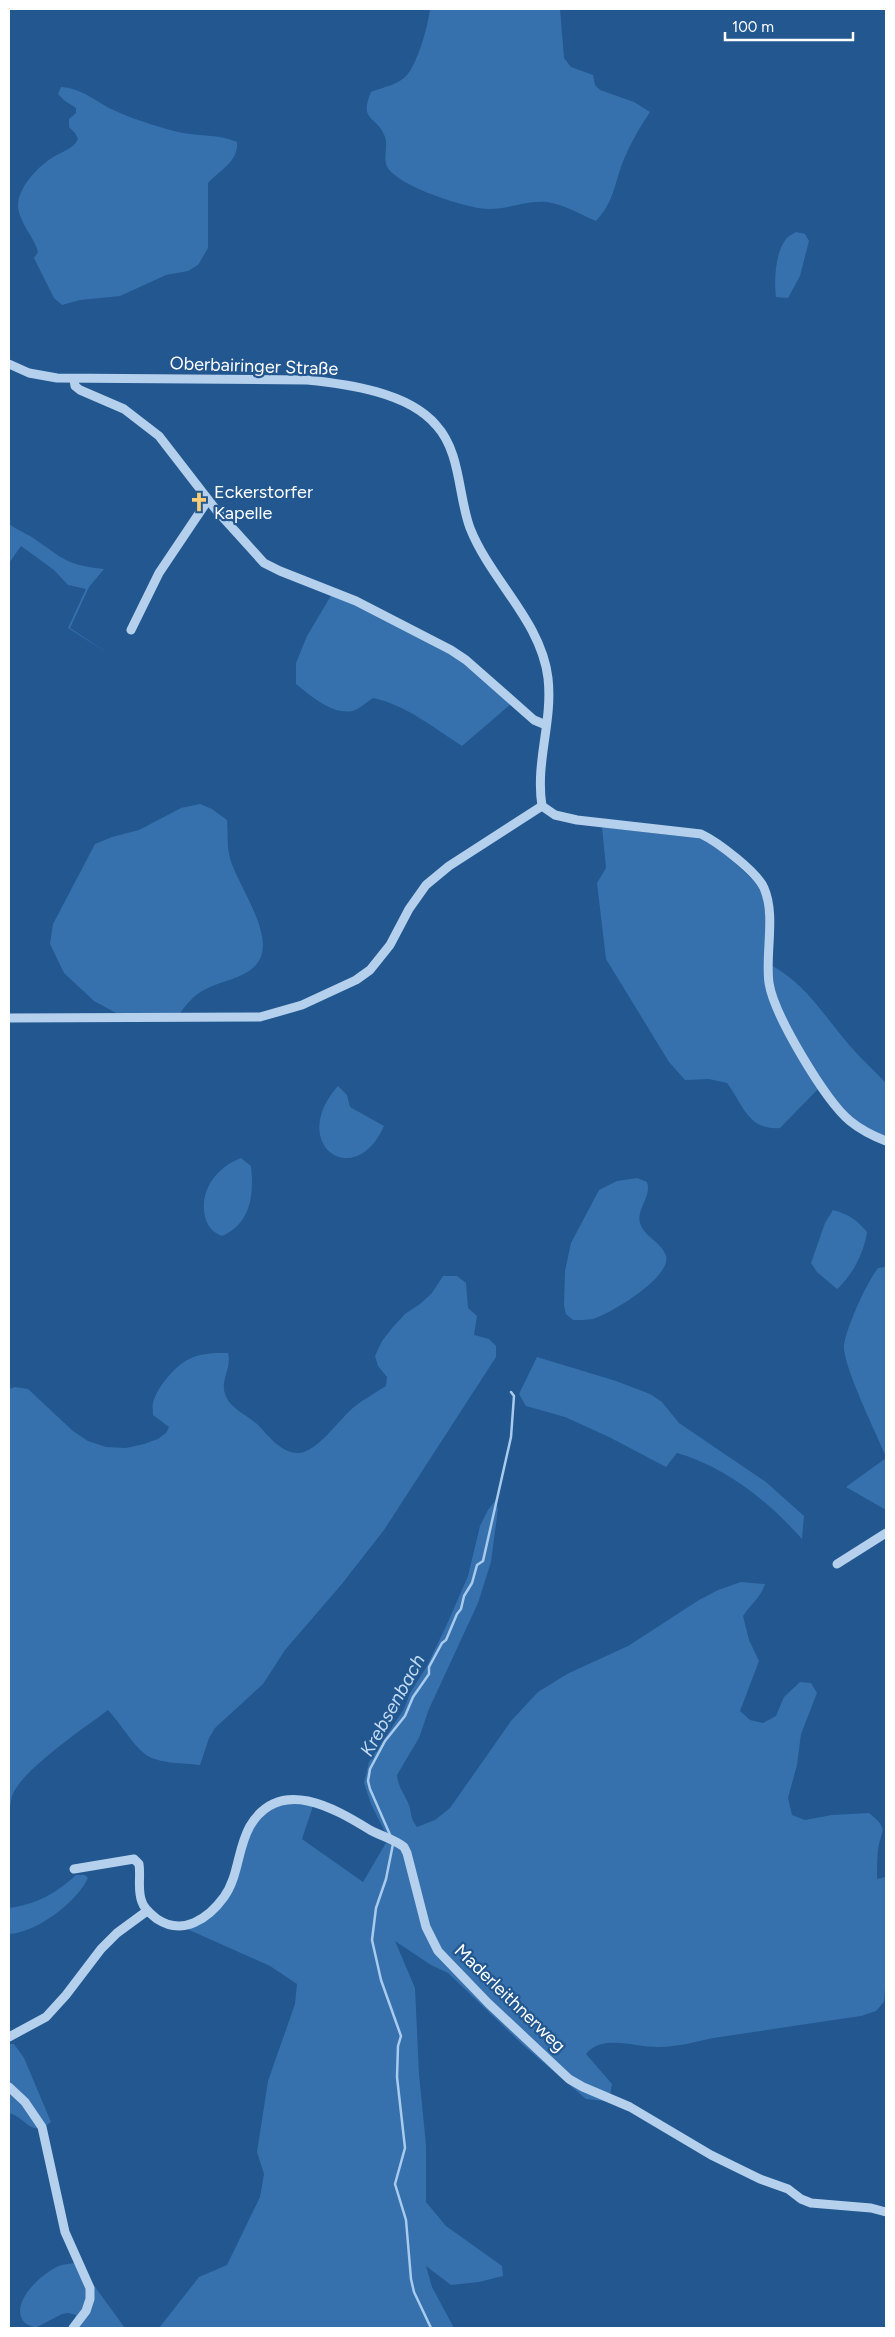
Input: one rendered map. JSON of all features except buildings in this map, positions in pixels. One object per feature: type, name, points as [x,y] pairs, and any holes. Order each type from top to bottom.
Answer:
[{"type":"street","name":"Oberbairinger Straße","points":[[9,364],[42,376],[74,379],[271,379],[332,382],[384,395],[402,402],[428,418],[436,425],[448,443],[466,515],[477,543],[525,619],[542,652],[546,665],[549,693],[539,772],[542,806]]},
{"type":"street","points":[[74,379],[75,386],[80,390],[124,409],[154,432],[181,462],[208,500],[264,563],[280,572],[356,601],[451,650],[487,678],[534,720],[546,725]]},
{"type":"street","points":[[131,630],[159,573],[208,500]]},
{"type":"street","points":[[9,1018],[260,1017],[302,1005],[350,983],[370,970],[390,946],[409,909],[426,885],[449,866],[542,806],[555,815],[576,820],[701,834],[713,840],[758,880],[764,887],[767,896],[770,984],[779,1012],[817,1081],[838,1110],[858,1127],[886,1141]]},
{"type":"street","points":[[837,1564],[886,1533]]},
{"type":"street","name":"Maderleithnerweg","points":[[147,1911],[163,1922],[173,1926],[193,1924],[203,1918],[214,1909],[231,1885],[244,1840],[254,1820],[267,1809],[283,1802],[306,1799],[315,1802],[393,1841],[407,1853],[426,1927],[438,1951],[488,2003],[569,2079],[630,2107],[711,2154],[760,2179],[788,2189],[811,2203],[858,2206],[886,2212]]},
{"type":"street","points":[[9,2037],[46,2017],[66,1995],[101,1949],[117,1933],[147,1911],[139,1892],[139,1864],[134,1858],[74,1869]]},
{"type":"street","points":[[9,2087],[25,2102],[42,2127],[65,2232],[90,2288],[90,2299],[86,2311],[73,2328]]},
{"type":"shaded area","points":[[430,9],[560,9],[564,58],[571,67],[593,75],[595,85],[600,90],[634,102],[650,112],[627,153],[611,199],[596,221],[566,207],[547,202],[532,202],[494,209],[463,205],[415,187],[391,172],[386,164],[385,137],[382,130],[368,114],[368,102],[371,92],[399,81],[411,69],[422,44]]},
{"type":"shaded area","points":[[61,87],[80,92],[132,118],[166,129],[182,133],[222,137],[237,142],[237,149],[232,160],[208,183],[208,248],[198,265],[188,271],[166,275],[120,296],[80,300],[62,305],[54,298],[34,258],[38,252],[21,218],[18,206],[24,186],[39,168],[50,159],[73,146],[78,139],[69,127],[69,119],[76,113],[76,108],[58,94]]},
{"type":"shaded area","points":[[796,232],[805,234],[809,241],[800,276],[788,298],[776,297],[775,275],[777,259],[782,245],[787,238]]},
{"type":"shaded area","points":[[9,524],[67,560],[82,566],[104,569],[89,587],[70,628],[109,654],[68,628],[86,589],[68,585],[54,570],[21,546],[9,563]]},
{"type":"shaded area","points":[[332,594],[366,608],[453,654],[512,703],[462,746],[419,718],[385,701],[373,698],[353,711],[337,710],[322,704],[296,684],[296,663],[307,636]]},
{"type":"shaded area","points":[[200,804],[212,809],[227,820],[229,854],[259,925],[263,940],[262,954],[251,970],[200,992],[190,1000],[180,1013],[118,1014],[94,1001],[64,973],[50,944],[53,924],[95,844],[112,837],[139,830],[181,808]]},
{"type":"shaded area","points":[[602,827],[703,839],[717,846],[758,885],[763,898],[766,921],[765,962],[792,979],[803,989],[855,1052],[886,1083],[886,1138],[856,1122],[823,1084],[780,1128],[769,1128],[753,1121],[727,1083],[709,1079],[685,1080],[669,1062],[606,959],[597,883],[606,868]]},
{"type":"shaded area","points":[[338,1086],[347,1095],[350,1107],[384,1126],[371,1146],[357,1156],[343,1158],[331,1152],[322,1141],[319,1126],[324,1107]]},
{"type":"shaded area","points":[[241,1158],[251,1166],[251,1197],[245,1216],[239,1224],[222,1236],[212,1230],[207,1223],[204,1200],[211,1182],[217,1174],[232,1162]]},
{"type":"shaded area","points":[[637,1178],[647,1182],[648,1187],[640,1213],[640,1223],[645,1232],[664,1251],[666,1256],[665,1265],[660,1274],[650,1284],[612,1310],[593,1319],[573,1320],[566,1314],[564,1306],[565,1271],[571,1243],[599,1190],[617,1181]]},
{"type":"shaded area","points":[[833,1210],[852,1218],[867,1232],[863,1248],[856,1263],[848,1278],[837,1289],[817,1272],[811,1263],[825,1223]]},
{"type":"shaded area","points":[[886,1267],[886,1456],[854,1383],[848,1367],[844,1345],[853,1317],[868,1284],[878,1268]]},
{"type":"shaded area","points":[[443,1276],[457,1276],[466,1283],[468,1308],[477,1316],[474,1335],[489,1339],[496,1346],[496,1357],[384,1530],[341,1585],[285,1650],[263,1684],[215,1728],[209,1738],[200,1765],[165,1762],[146,1755],[108,1710],[55,1750],[28,1774],[12,1796],[9,1823],[9,1389],[15,1387],[28,1389],[73,1431],[88,1441],[106,1447],[126,1448],[158,1439],[166,1433],[169,1427],[153,1415],[153,1404],[162,1384],[178,1367],[189,1359],[198,1356],[228,1353],[229,1364],[224,1384],[227,1399],[239,1411],[257,1424],[279,1446],[290,1452],[304,1452],[327,1435],[354,1407],[386,1386],[387,1377],[378,1366],[375,1356],[382,1341],[405,1314],[432,1293]]},
{"type":"shaded area","points":[[537,1357],[616,1381],[650,1394],[662,1402],[679,1423],[766,1482],[804,1516],[802,1539],[775,1511],[745,1487],[712,1467],[677,1453],[666,1467],[609,1437],[565,1417],[526,1406],[519,1394]]},
{"type":"shaded area","points":[[886,1458],[886,1510],[846,1487]]},
{"type":"shaded area","points":[[495,1501],[498,1509],[491,1562],[478,1603],[429,1709],[419,1738],[397,1775],[400,1788],[417,1827],[435,1820],[450,1808],[511,1721],[538,1692],[567,1674],[628,1646],[699,1600],[718,1590],[741,1582],[765,1584],[758,1597],[743,1616],[749,1640],[759,1661],[740,1711],[750,1720],[763,1723],[776,1716],[784,1697],[800,1682],[811,1683],[817,1693],[801,1734],[797,1765],[788,1798],[792,1815],[805,1820],[832,1815],[869,1813],[882,1827],[878,1850],[877,1879],[886,1877],[886,1975],[884,2002],[876,2011],[861,2016],[720,2037],[675,2046],[650,2047],[621,2043],[601,2044],[586,2054],[612,2084],[610,2095],[604,2101],[586,2099],[524,2046],[448,1973],[431,1965],[395,1941],[415,1988],[419,2074],[426,2145],[426,2202],[446,2226],[502,2266],[503,2276],[479,2282],[451,2285],[426,2266],[432,2287],[454,2328],[159,2328],[199,2277],[227,2265],[260,2197],[264,2174],[257,2152],[268,2081],[295,2004],[297,1984],[270,1966],[187,1929],[215,1910],[246,1838],[265,1813],[284,1803],[314,1803],[302,1839],[363,1882],[387,1841],[387,1836],[371,1804],[364,1783],[369,1762],[404,1709],[410,1693],[427,1666],[468,1576],[480,1526]]},
{"type":"shaded area","points":[[76,1875],[85,1875],[88,1878],[75,1897],[65,1906],[54,1915],[31,1928],[9,1934],[9,1908],[37,1901],[61,1888]]},
{"type":"shaded area","points":[[9,2044],[14,2044],[24,2058],[51,2122],[44,2127],[33,2128],[9,2113]]},
{"type":"shaded area","points":[[75,2263],[84,2281],[87,2293],[84,2306],[74,2323],[76,2315],[68,2313],[62,2314],[35,2328],[25,2323],[20,2307],[29,2290],[52,2269],[61,2265]]},
{"type":"shaded area","points":[[90,2280],[125,2328],[79,2328],[87,2316],[91,2305]]},
{"type":"waterway","name":"Krebsenbach","points":[[391,1837],[370,1789],[368,1781],[370,1769],[385,1741],[405,1716],[413,1697],[429,1674],[429,1667],[442,1643],[446,1640],[461,1609],[464,1596],[472,1583],[477,1565],[483,1561],[511,1437],[514,1396],[511,1392]]},
{"type":"waterway","name":"Krebsenbach","points":[[393,1844],[386,1879],[376,1908],[372,1940],[381,1980],[401,2036],[398,2046],[397,2077],[405,2148],[395,2184],[406,2220],[411,2279],[414,2292],[431,2328]]},
{"type":"place","name":"Eckerstorfer Kapelle","points":[[199,502]]}]
